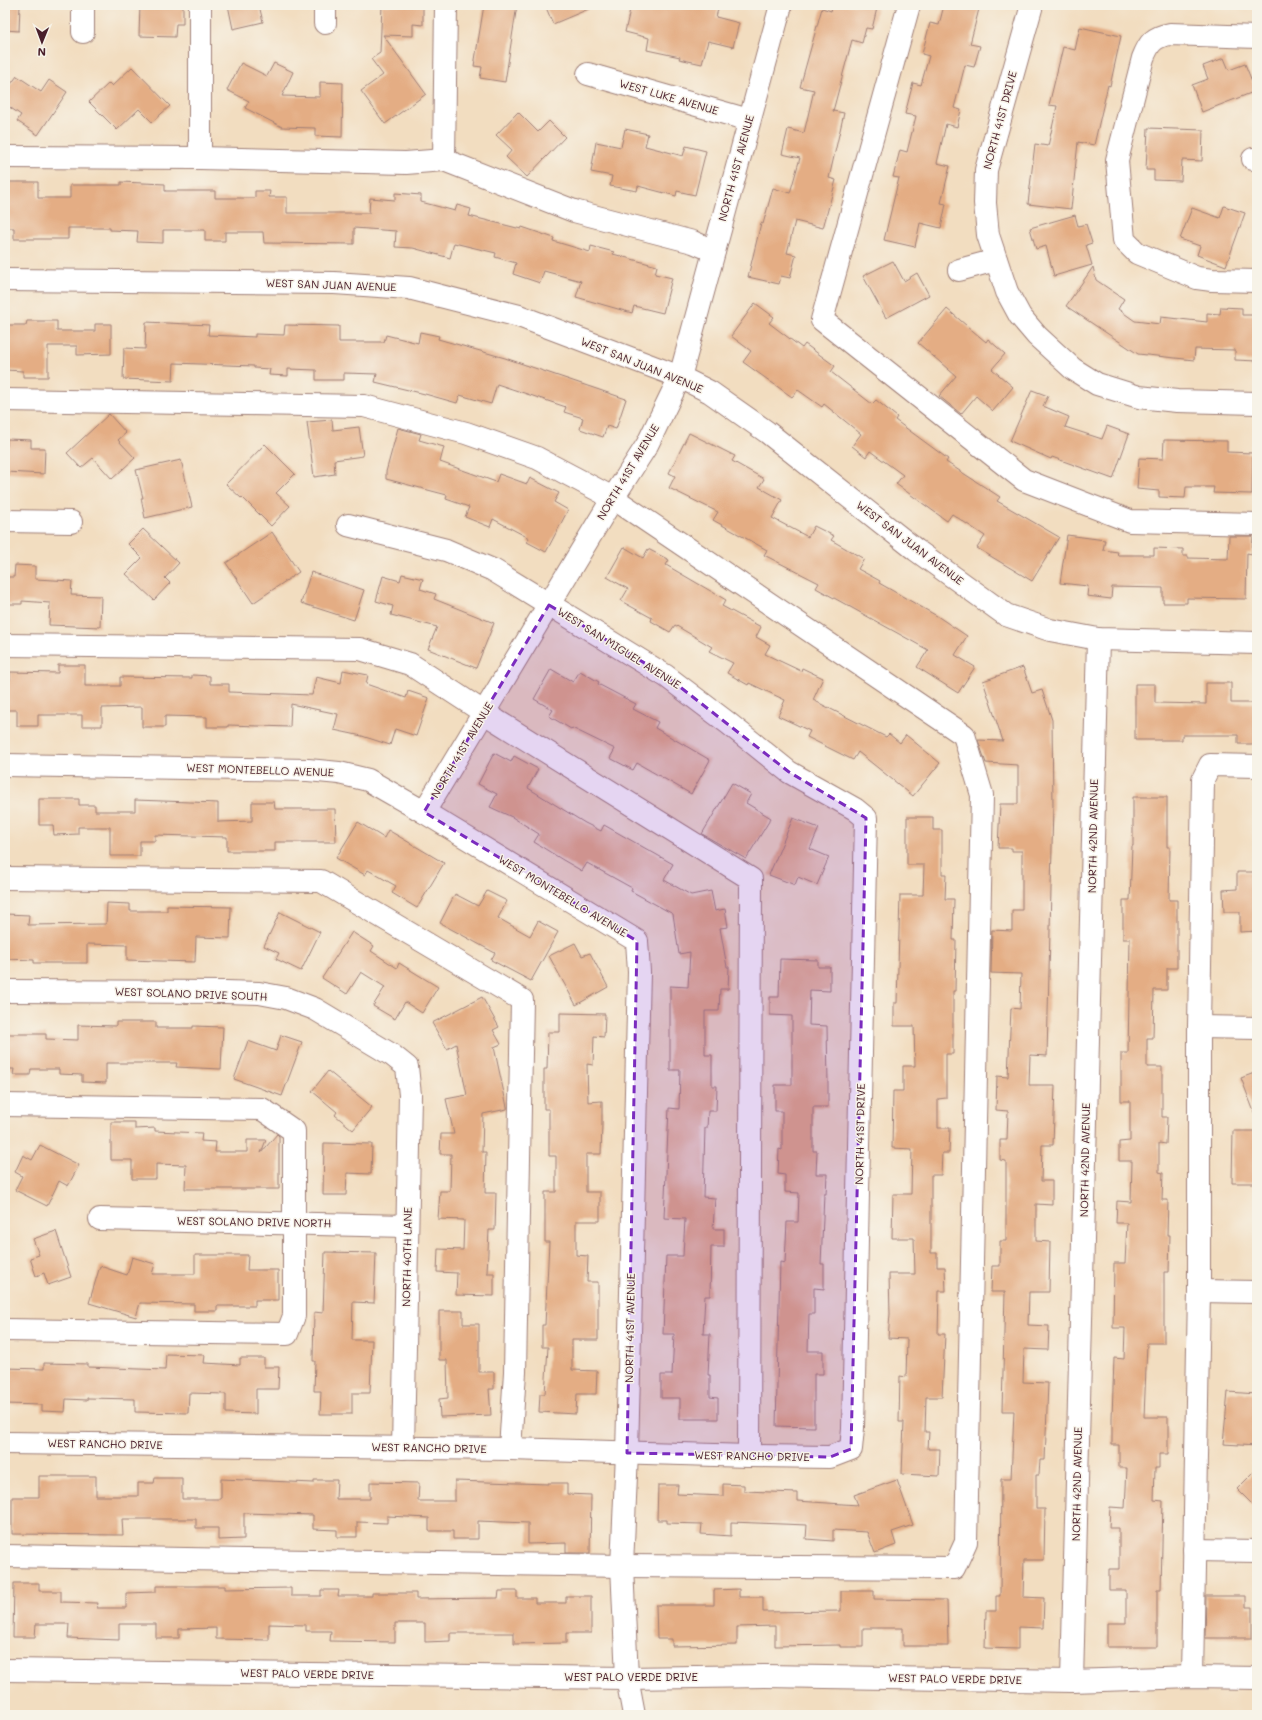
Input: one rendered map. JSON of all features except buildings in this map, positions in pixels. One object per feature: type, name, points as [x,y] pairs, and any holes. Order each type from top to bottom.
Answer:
[{"type":"street","points":[[82,32],[83,5]]},
{"type":"street","points":[[200,5],[200,158]]},
{"type":"street","points":[[444,160],[446,5]]},
{"type":"street","name":"NORTH 41ST AVENUE","points":[[424,812],[485,714],[613,498],[647,445],[680,377],[781,5]]},
{"type":"street","points":[[909,5],[822,320],[1024,480],[1130,521],[1257,524]]},
{"type":"street","name":"NORTH 41ST DRIVE","points":[[1032,5],[986,170],[985,203],[988,236],[1008,292],[1020,316],[1037,336],[1073,368],[1097,384],[1139,397],[1176,401],[1257,403]]},
{"type":"street","points":[[1257,37],[1170,34],[1159,36],[1149,45],[1143,58],[1117,160],[1124,240],[1137,253],[1197,278],[1212,280],[1257,281]]},
{"type":"street","name":"WEST LUKE AVENUE","points":[[588,74],[749,120]]},
{"type":"street","points":[[5,157],[200,158],[406,163],[444,160],[574,211],[693,242],[714,251]]},
{"type":"street","points":[[959,270],[996,260]]},
{"type":"street","name":"WEST SAN JUAN AVENUE","points":[[5,280],[334,283],[409,288],[519,316],[680,377],[710,392],[767,432],[916,550],[1006,615],[1050,630],[1098,639],[1257,643]]},
{"type":"street","points":[[5,400],[364,406],[466,433],[537,458],[613,498],[964,735],[982,795],[966,1542],[954,1568],[622,1566],[5,1556]]},
{"type":"street","points":[[5,521],[71,522]]},
{"type":"street","name":"WEST SAN MIGUEL AVENUE","points":[[348,525],[446,550],[493,570],[666,676],[728,722],[789,772],[855,809],[866,818]]},
{"type":"street","name":"NORTH 42ND AVENUE","points":[[1072,1681],[1098,639]]},
{"type":"street","points":[[5,645],[360,649],[410,664],[485,714],[751,879],[749,1456]]},
{"type":"street","name":"WEST MONTEBELLO AVENUE","points":[[5,765],[308,770],[339,772],[368,780],[424,812],[637,941]]},
{"type":"street","points":[[1192,1677],[1199,1291],[1199,1027],[1203,779],[1210,765],[1257,766]]},
{"type":"street","name":"NORTH 41ST DRIVE","points":[[851,1449],[853,1428],[866,818]]},
{"type":"street","points":[[5,878],[321,881],[522,1000],[515,1372],[510,1449]]},
{"type":"street","name":"NORTH 41ST AVENUE","points":[[634,1715],[627,1678],[622,1566],[627,1453],[639,972],[637,941]]},
{"type":"street","name":"WEST SOLANO DRIVE SOUTH","points":[[5,990],[226,992],[259,993],[286,998],[315,1009],[392,1055],[407,1067]]},
{"type":"street","points":[[1199,1027],[1257,1028]]},
{"type":"street","name":"NORTH 40TH LANE","points":[[403,1448],[410,1095],[407,1067]]},
{"type":"street","points":[[5,1106],[262,1109],[294,1131],[294,1316],[287,1334],[5,1330]]},
{"type":"street","name":"WEST SOLANO DRIVE NORTH","points":[[100,1218],[408,1226]]},
{"type":"street","points":[[1199,1291],[1257,1292]]},
{"type":"street","name":"WEST RANCHO DRIVE","points":[[5,1443],[510,1449],[830,1457],[851,1449]]},
{"type":"street","points":[[1194,1550],[1257,1551]]},
{"type":"street","name":"WEST PALO VERDE DRIVE","points":[[5,1670],[627,1678],[764,1676],[1072,1681],[1192,1677],[1257,1678]]},
{"type":"highlighted area","points":[[549,605],[666,676],[789,772],[866,818],[851,1449],[830,1457],[627,1453],[637,941],[424,812]]}]
